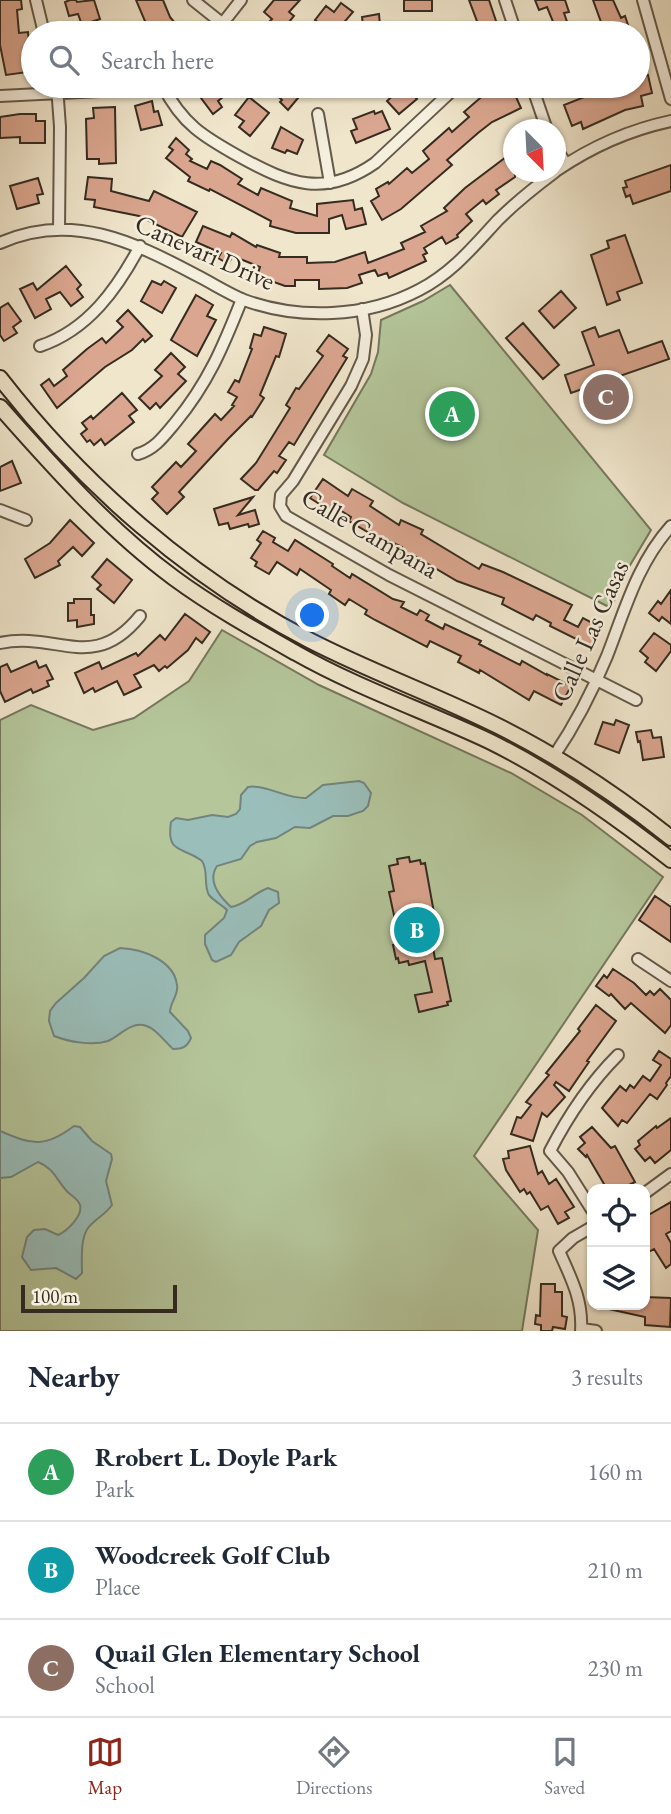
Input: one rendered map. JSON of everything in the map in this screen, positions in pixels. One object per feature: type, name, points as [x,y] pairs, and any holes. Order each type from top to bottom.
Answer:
[{"type":"main road","points":[[0,378],[52,442],[81,471],[136,520],[214,582],[257,611],[309,640],[498,726],[554,756],[612,793],[671,838]]},
{"type":"main road","points":[[0,407],[39,452],[95,509],[173,577],[204,598],[297,654],[348,680],[491,742],[545,772],[613,816],[671,860]]},
{"type":"main road","points":[[545,772],[554,756]]},
{"type":"street","points":[[36,0],[41,21]]},
{"type":"street","points":[[193,0],[219,21]]},
{"type":"street","points":[[225,21],[241,0]]},
{"type":"street","points":[[505,0],[512,21]]},
{"type":"street","points":[[643,0],[649,21]]},
{"type":"street","points":[[650,25],[671,99]]},
{"type":"street","points":[[0,96],[21,93]]},
{"type":"street","points":[[58,98],[59,230]]},
{"type":"street","points":[[171,98],[188,123],[213,142],[286,180],[301,184],[330,183],[360,173],[375,163],[444,98]]},
{"type":"street","points":[[536,98],[543,119]]},
{"type":"street","points":[[318,114],[330,183]]},
{"type":"street","name":"Canevari Drive","points":[[566,164],[617,138],[671,121]]},
{"type":"street","name":"Canevari Drive","points":[[0,243],[25,235],[59,230],[100,233],[140,246],[242,299],[305,313],[344,312],[402,298],[448,272],[464,259],[514,205],[542,182]]},
{"type":"street","points":[[40,346],[57,340],[89,318],[119,281],[140,246]]},
{"type":"street","points":[[138,454],[155,447],[201,391],[242,299]]},
{"type":"street","name":"Calle Campana","points":[[362,309],[366,335],[363,359],[351,386],[293,481],[281,495],[280,506],[286,516],[378,569],[636,700]]},
{"type":"street","points":[[0,510],[4,509],[26,520]]},
{"type":"street","name":"Calle Las Casas","points":[[554,756],[596,680],[634,582],[650,554],[670,529]]},
{"type":"street","points":[[0,643],[102,646],[128,631],[140,616]]},
{"type":"street","points":[[638,959],[671,981]]},
{"type":"street","points":[[587,1202],[568,1172],[550,1151],[594,1082],[618,1055]]},
{"type":"street","points":[[650,1189],[671,1174]]},
{"type":"street","points":[[587,1230],[559,1251],[575,1282],[580,1300],[582,1330],[596,1331]]},
{"type":"green space","points":[[450,285],[651,530],[626,572],[611,608],[403,503],[324,455],[371,374],[378,352],[381,320]]},
{"type":"green space","points":[[222,630],[319,685],[511,773],[582,815],[663,877],[474,1156],[538,1230],[522,1331],[0,1331],[0,720],[31,705],[93,730],[134,718],[189,681]]},
{"type":"water","points":[[359,781],[364,783],[371,793],[368,806],[363,811],[348,816],[333,816],[310,828],[295,827],[276,838],[250,846],[241,859],[217,866],[214,883],[219,894],[231,907],[268,888],[278,892],[279,903],[269,910],[261,926],[239,942],[231,955],[216,962],[212,960],[205,944],[205,935],[224,918],[227,910],[209,895],[202,861],[174,845],[170,833],[171,822],[176,818],[188,820],[236,814],[240,809],[241,795],[248,787],[306,798],[323,785]]},
{"type":"water","points":[[120,948],[156,958],[175,976],[177,989],[170,1012],[191,1038],[184,1047],[173,1049],[155,1031],[143,1025],[125,1030],[108,1041],[95,1043],[81,1043],[54,1036],[49,1021],[50,1011],[56,1003],[104,956]]},
{"type":"water","points":[[74,1126],[80,1127],[92,1141],[111,1154],[112,1159],[106,1181],[112,1205],[85,1233],[82,1273],[76,1279],[56,1268],[31,1270],[22,1257],[27,1237],[34,1230],[45,1229],[58,1235],[70,1227],[79,1214],[80,1205],[77,1200],[50,1170],[38,1162],[11,1177],[0,1178],[0,1131],[38,1142],[55,1138]]},
{"type":"building","points":[[0,0],[21,0],[22,9],[17,10],[21,33],[21,73],[6,75],[0,45]]},
{"type":"building","points":[[94,0],[100,19],[81,21],[78,14],[69,16],[65,2]]},
{"type":"building","points":[[136,0],[163,0],[173,21],[145,21]]},
{"type":"building","points":[[274,0],[300,0],[289,12],[294,16],[290,21],[270,21],[272,19],[264,12]]},
{"type":"building","points":[[404,0],[432,0],[432,11],[404,11]]},
{"type":"building","points":[[469,0],[489,0],[496,21],[477,21]]},
{"type":"building","points":[[535,0],[565,0],[569,12],[564,13],[567,21],[553,21],[547,7],[539,10]]},
{"type":"building","points":[[593,0],[613,0],[621,18],[625,16],[627,21],[601,21]]},
{"type":"building","points":[[341,3],[353,12],[345,21],[315,20],[326,6],[334,12]]},
{"type":"building","points":[[379,14],[380,21],[362,21],[362,17]]},
{"type":"building","points":[[201,98],[222,98],[218,101],[222,107],[213,114]]},
{"type":"building","points":[[248,98],[269,113],[250,136],[239,127],[244,121],[235,115]]},
{"type":"building","points":[[280,98],[298,98],[288,110],[280,102]]},
{"type":"building","points":[[390,98],[417,99],[399,114],[387,101]]},
{"type":"building","points":[[480,98],[516,98],[521,108],[492,122],[478,133],[447,160],[452,165],[401,209],[382,220],[371,201],[379,196],[376,189],[388,182],[389,184],[407,168],[412,173],[429,159],[423,151],[449,128],[452,132],[469,117],[464,112]]},
{"type":"building","points":[[582,98],[641,98],[643,106],[625,110],[583,129],[581,122],[572,126],[564,105]]},
{"type":"building","points":[[152,101],[154,112],[158,111],[162,125],[141,130],[135,106]]},
{"type":"building","points":[[115,107],[116,163],[99,164],[99,159],[87,159],[86,119],[94,118],[93,108]]},
{"type":"building","points":[[374,111],[375,114],[382,111],[390,129],[356,143],[351,131],[357,129],[353,119]]},
{"type":"building","points":[[36,114],[36,121],[45,121],[45,143],[20,143],[20,137],[0,138],[0,117]]},
{"type":"building","points":[[281,127],[303,140],[297,154],[272,148]]},
{"type":"building","points":[[176,138],[189,150],[186,154],[192,159],[190,161],[207,169],[211,161],[220,165],[242,179],[238,184],[258,195],[261,188],[292,201],[290,208],[317,216],[317,204],[353,200],[355,210],[362,208],[366,224],[346,229],[342,215],[329,219],[329,233],[296,233],[270,226],[271,221],[210,189],[209,191],[188,181],[190,177],[166,158],[173,150],[169,147]]},
{"type":"building","points":[[503,159],[503,182],[508,182],[496,190],[499,194],[486,204],[483,200],[466,214],[472,221],[458,237],[446,244],[442,237],[424,248],[427,253],[423,255],[426,261],[389,278],[387,273],[378,276],[375,270],[359,275],[362,283],[347,288],[319,289],[319,280],[295,280],[295,286],[285,286],[257,276],[260,267],[233,256],[228,264],[218,258],[221,253],[196,242],[203,226],[230,237],[232,233],[256,247],[257,245],[280,253],[279,257],[307,257],[307,263],[335,262],[365,252],[368,263],[404,249],[401,243],[425,232],[421,226],[447,211],[444,208]]},
{"type":"building","points":[[671,165],[671,191],[633,204],[630,195],[626,197],[623,188],[627,187],[625,181]]},
{"type":"building","points":[[88,177],[112,179],[111,191],[149,201],[154,191],[197,212],[182,237],[139,216],[94,207],[95,200],[85,199]]},
{"type":"building","points":[[38,178],[43,194],[37,195],[39,203],[17,209],[10,186]]},
{"type":"building","points":[[625,235],[642,283],[617,292],[620,300],[607,305],[591,255],[609,248],[607,241]]},
{"type":"building","points":[[66,266],[81,285],[77,289],[83,297],[71,306],[60,292],[46,299],[51,309],[35,318],[20,289],[33,283],[37,290]]},
{"type":"building","points":[[152,281],[161,285],[164,281],[176,288],[162,313],[141,301]]},
{"type":"building","points":[[561,291],[576,308],[554,328],[539,311]]},
{"type":"building","points":[[196,295],[213,305],[207,316],[216,320],[197,356],[171,340]]},
{"type":"building","points":[[8,303],[21,321],[13,327],[17,333],[4,341],[0,335],[0,308]]},
{"type":"building","points":[[128,310],[152,336],[145,342],[143,339],[132,350],[105,367],[57,408],[41,385],[49,379],[54,386],[67,376],[63,370],[87,349],[102,338],[106,343],[123,327],[117,321]]},
{"type":"building","points":[[523,323],[559,365],[543,379],[506,338]]},
{"type":"building","points":[[264,327],[286,334],[279,357],[276,356],[260,395],[264,398],[252,417],[179,492],[184,497],[167,514],[152,499],[158,493],[152,487],[176,462],[181,467],[196,451],[188,444],[215,414],[221,420],[234,406],[232,405],[237,397],[228,392],[235,380],[239,382],[252,349],[250,348],[254,334],[261,336]]},
{"type":"building","points":[[595,327],[599,337],[619,330],[628,353],[662,341],[669,359],[571,393],[565,375],[594,365],[582,332]]},
{"type":"building","points":[[329,335],[348,349],[343,356],[347,358],[294,445],[289,442],[279,456],[286,460],[277,473],[274,471],[258,490],[255,490],[241,479],[256,463],[290,408],[286,405],[296,388],[299,389],[323,356],[317,351]]},
{"type":"building","points":[[171,353],[185,367],[178,374],[186,381],[160,408],[156,403],[150,409],[139,398],[162,376],[155,370]]},
{"type":"building","points":[[122,393],[137,410],[129,416],[134,422],[105,445],[101,439],[94,445],[90,440],[87,442],[81,434],[87,429],[82,423],[91,416],[93,419]]},
{"type":"building","points":[[12,461],[21,483],[0,491],[0,467]]},
{"type":"building","points":[[323,479],[348,496],[352,489],[373,501],[370,506],[399,525],[401,520],[423,530],[421,534],[479,569],[482,564],[503,572],[572,605],[564,620],[578,627],[583,618],[602,628],[592,647],[550,626],[551,623],[536,615],[533,620],[502,604],[504,598],[457,581],[411,554],[410,557],[400,552],[402,547],[385,539],[383,541],[349,521],[351,517],[332,505],[329,510],[310,498]]},
{"type":"building","points":[[253,497],[238,515],[255,510],[259,524],[230,529],[228,523],[219,525],[214,509]]},
{"type":"building","points":[[70,520],[94,543],[82,556],[73,547],[58,561],[60,565],[35,578],[25,559],[50,543]]},
{"type":"building","points":[[263,531],[275,538],[273,542],[288,551],[295,540],[350,578],[352,574],[393,599],[404,602],[401,607],[417,615],[420,610],[429,615],[426,620],[443,629],[445,624],[481,641],[479,644],[520,665],[522,661],[571,686],[561,705],[534,691],[529,700],[480,670],[479,673],[458,662],[461,656],[430,641],[427,647],[365,614],[367,610],[349,599],[345,605],[329,594],[331,590],[300,569],[297,575],[277,562],[269,574],[255,566],[257,562],[251,558],[261,543],[257,540]]},
{"type":"building","points":[[107,559],[132,580],[114,603],[97,589],[101,585],[92,577]]},
{"type":"building","points":[[671,590],[671,624],[662,617],[659,621],[649,613],[658,601],[661,604]]},
{"type":"building","points":[[74,599],[91,599],[94,624],[77,627],[77,620],[68,621],[68,603],[74,603]]},
{"type":"building","points":[[185,614],[210,632],[202,643],[196,638],[188,650],[167,668],[165,666],[159,671],[154,665],[134,675],[141,687],[124,695],[117,681],[95,692],[93,688],[84,693],[75,673],[99,662],[102,669],[136,653],[138,656],[160,635],[165,640]]},
{"type":"building","points":[[654,633],[671,645],[671,651],[656,671],[645,662],[648,658],[640,651]]},
{"type":"building","points":[[36,661],[39,668],[46,665],[53,679],[47,681],[49,686],[33,693],[31,689],[5,702],[0,691],[0,667],[7,664],[11,672]]},
{"type":"building","points":[[616,720],[629,725],[619,753],[595,744],[603,722],[614,725]]},
{"type":"building","points":[[651,730],[653,738],[661,737],[664,757],[643,760],[636,732]]},
{"type":"building","points":[[409,857],[410,862],[420,860],[421,864],[425,863],[438,935],[431,936],[435,959],[442,958],[451,1001],[447,1002],[448,1005],[419,1012],[415,995],[432,992],[425,961],[409,965],[408,961],[399,963],[398,958],[396,959],[393,945],[400,943],[389,892],[394,891],[389,866],[398,864],[397,859]]},
{"type":"building","points":[[655,896],[671,907],[671,942],[639,920]]},
{"type":"building","points":[[613,969],[646,995],[650,991],[654,995],[660,989],[671,1000],[671,1025],[665,1033],[631,1003],[625,1009],[611,994],[609,996],[596,986],[604,975],[607,978]]},
{"type":"building","points":[[596,1005],[616,1021],[587,1061],[589,1062],[569,1091],[556,1082],[554,1085],[565,1097],[547,1117],[542,1113],[533,1141],[511,1134],[517,1117],[521,1118],[531,1105],[526,1102],[549,1075],[546,1073],[580,1031],[578,1029]]},
{"type":"building","points":[[659,1051],[671,1059],[671,1076],[667,1085],[657,1099],[650,1094],[627,1123],[622,1120],[618,1126],[602,1108],[620,1086],[626,1091],[630,1085],[634,1088],[643,1076],[650,1081],[661,1065],[653,1060]]},
{"type":"building","points":[[671,1118],[671,1150],[655,1163],[650,1157],[645,1161],[635,1149],[640,1145],[638,1141]]},
{"type":"building","points":[[592,1127],[611,1148],[615,1146],[635,1182],[604,1184],[587,1155],[586,1157],[578,1149],[585,1143],[580,1137]]},
{"type":"building","points":[[530,1146],[538,1174],[542,1171],[549,1184],[556,1179],[574,1207],[565,1212],[569,1218],[558,1224],[548,1206],[541,1210],[530,1192],[527,1194],[524,1189],[520,1192],[506,1170],[503,1159],[509,1158],[508,1151]]},
{"type":"building","points":[[671,1202],[671,1231],[666,1234],[671,1243],[671,1264],[666,1268],[654,1249],[650,1251],[650,1214]]},
{"type":"building","points":[[541,1284],[555,1284],[555,1292],[562,1292],[562,1316],[567,1317],[565,1329],[553,1327],[552,1331],[541,1331],[541,1325],[535,1324],[536,1315],[540,1316]]},
{"type":"building","points":[[650,1297],[671,1298],[670,1327],[645,1325],[645,1317],[613,1310],[650,1310]]},
{"type":"place","name":"Quail Glen Elementary School","points":[[606,397]]},
{"type":"place","name":"Rrobert L. Doyle Park","points":[[452,414]]},
{"type":"place","name":"Woodcreek Golf Club","points":[[417,930]]}]
